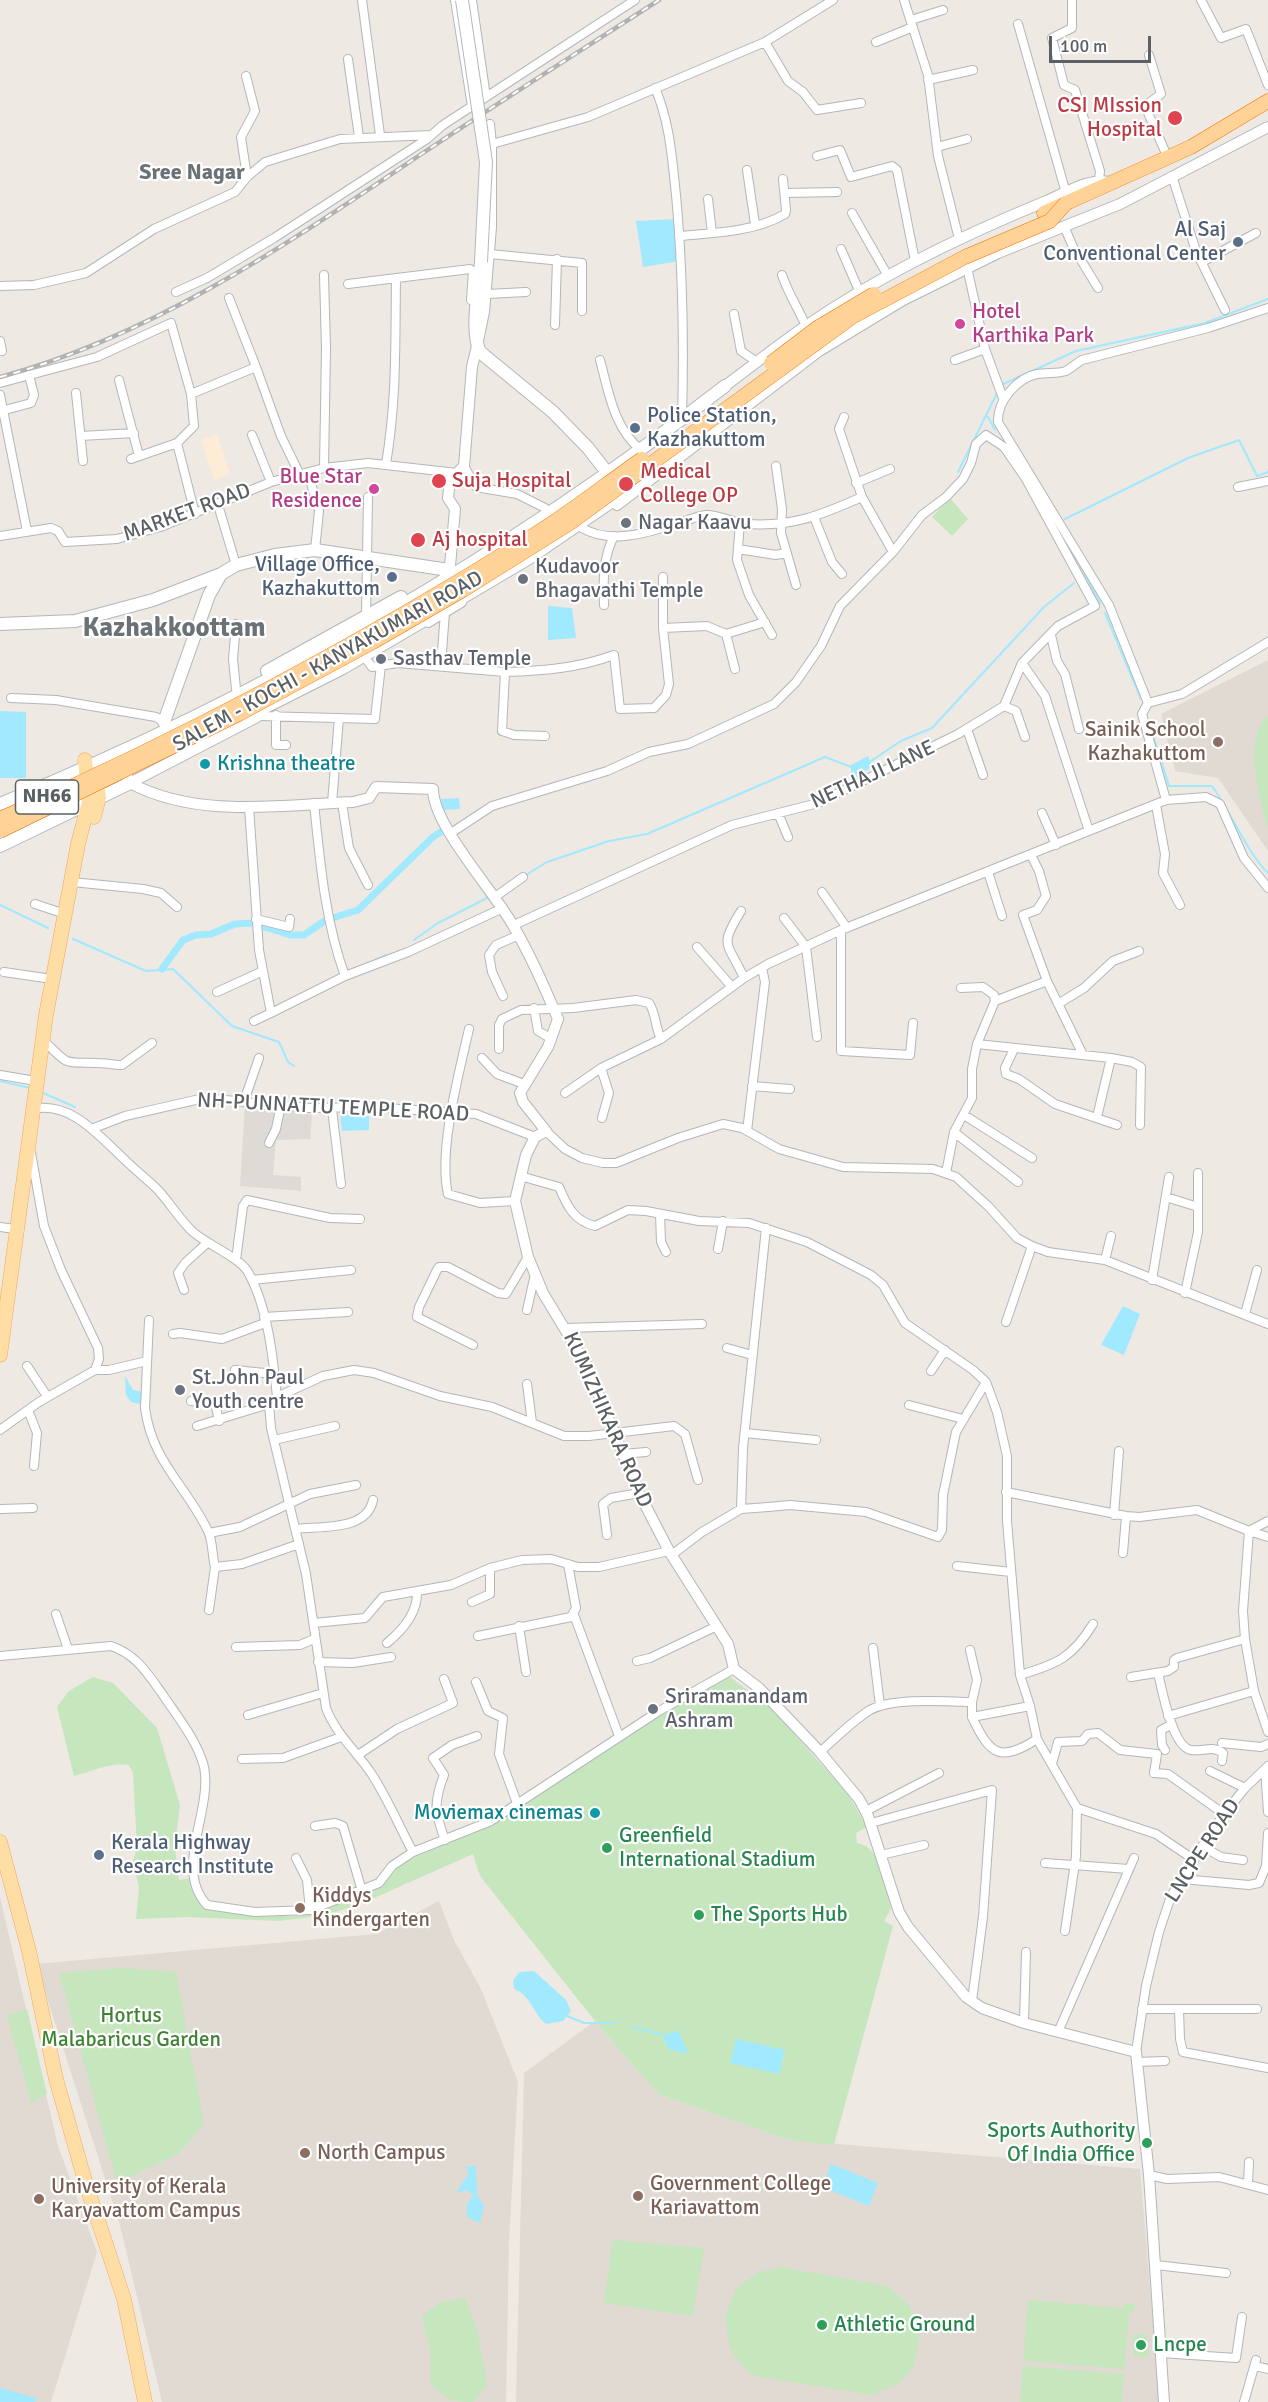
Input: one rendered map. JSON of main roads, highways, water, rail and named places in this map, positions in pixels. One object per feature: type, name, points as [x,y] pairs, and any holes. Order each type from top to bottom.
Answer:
[{"type":"highway","name":"SALEM - KOCHI - KANYAKUMARI ROAD","points":[[0,819],[197,725],[370,633],[536,534],[681,431],[817,328],[846,309],[894,282],[1044,213],[1066,198],[1168,158],[1268,101]]},
{"type":"highway","name":"SALEM - KOCHI - KANYAKUMARI ROAD","points":[[0,831],[239,714],[453,596],[541,543],[852,317],[965,256],[1050,220],[1066,198]]},
{"type":"main road","points":[[0,846],[341,669],[445,610],[622,498],[609,474],[588,448],[524,385],[486,358],[477,346],[485,258],[486,162],[462,0]]},
{"type":"main road","points":[[117,748],[208,712],[366,628],[609,474],[725,386]]},
{"type":"main road","points":[[0,804],[88,763],[164,722],[236,689],[366,616],[449,574],[545,508],[585,484],[609,474]]},
{"type":"main road","points":[[0,624],[75,621],[153,600],[221,574],[236,565],[275,555],[315,550],[449,574]]},
{"type":"main road","points":[[164,722],[209,596],[221,574]]},
{"type":"main road","points":[[186,586],[202,590],[209,596]]},
{"type":"main road","points":[[0,797],[88,763]]},
{"type":"main road","points":[[0,1355],[15,1229],[52,979],[88,799],[88,763]]},
{"type":"main road","points":[[0,838],[88,799]]},
{"type":"main road","points":[[0,1842],[29,1952],[56,2079],[85,2181],[124,2299],[145,2402]]},
{"type":"water","points":[[675,219],[679,261],[643,267],[636,221]]},
{"type":"water","points":[[548,606],[572,608],[576,638],[548,640]]},
{"type":"water","points":[[0,711],[26,712],[26,778],[0,778]]},
{"type":"water","points":[[868,756],[872,766],[851,783],[851,765]]},
{"type":"water","points":[[459,798],[460,809],[442,810],[441,799]]},
{"type":"water","points":[[369,1114],[369,1130],[342,1131],[340,1115]]},
{"type":"water","points":[[1123,1306],[1140,1314],[1124,1355],[1101,1345]]},
{"type":"water","points":[[125,1376],[133,1390],[143,1392],[140,1404],[131,1402],[126,1395]]},
{"type":"water","points":[[534,1971],[566,2000],[571,2011],[563,2021],[546,2024],[528,2000],[514,1989],[513,1980],[520,1972]]},
{"type":"water","points":[[678,2031],[689,2054],[668,2049],[663,2035]]},
{"type":"water","points":[[736,2039],[785,2050],[779,2074],[730,2063]]},
{"type":"water","points":[[831,2164],[878,2183],[869,2206],[822,2187]]},
{"type":"water","points":[[476,2166],[477,2195],[484,2206],[480,2223],[467,2217],[467,2204],[474,2195],[466,2190],[456,2193],[469,2173],[465,2167]]},
{"type":"water","points":[[0,2388],[37,2398],[35,2402],[0,2402]]},
{"type":"waterway","points":[[1001,385],[1076,351],[1205,323],[1268,299]]},
{"type":"waterway","points":[[958,472],[997,393]]},
{"type":"waterway","points":[[988,417],[995,430]]},
{"type":"waterway","points":[[1065,519],[1188,458],[1239,440],[1257,476],[1268,472]]},
{"type":"waterway","points":[[1079,563],[1100,603]]},
{"type":"waterway","points":[[868,763],[901,741],[932,728],[1044,607],[1074,583]]},
{"type":"waterway","points":[[1105,613],[1141,699]]},
{"type":"waterway","points":[[1151,729],[1169,786],[1212,786],[1253,854],[1268,873]]},
{"type":"waterway","points":[[526,875],[547,862],[609,841],[647,834],[825,757],[854,768]]},
{"type":"waterway","points":[[259,925],[290,935],[304,935],[326,920],[358,910],[433,837],[447,828]]},
{"type":"waterway","points":[[414,940],[438,923],[489,897]]},
{"type":"waterway","points":[[0,905],[48,928]]},
{"type":"waterway","points":[[162,969],[183,940],[196,935],[211,934],[235,924],[253,923]]},
{"type":"waterway","points":[[73,939],[146,971],[173,969],[232,1026],[279,1042],[288,1062],[294,1066]]},
{"type":"waterway","points":[[375,960],[386,955]]},
{"type":"waterway","points":[[0,1081],[30,1088]]},
{"type":"waterway","points":[[41,1092],[75,1107]]},
{"type":"waterway","points":[[567,2016],[584,2023],[615,2023]]},
{"type":"waterway","points":[[633,2027],[663,2035]]},
{"type":"railway","points":[[0,377],[58,359],[113,337],[220,283],[323,220],[659,0]]},
{"type":"place","name":"CSI MIssion Hospital","points":[[1175,118]]},
{"type":"place","name":"Al Saj Conventional Center","points":[[1238,242]]},
{"type":"place","name":"Hotel Karthika Park","points":[[960,324]]},
{"type":"place","name":"Police Station, Kazhakuttom","points":[[635,428]]},
{"type":"place","name":"Suja Hospital","points":[[439,481]]},
{"type":"place","name":"Medical College OP","points":[[626,484]]},
{"type":"place","name":"Blue Star Residence","points":[[374,489]]},
{"type":"place","name":"Nagar Kaavu","points":[[626,523]]},
{"type":"place","name":"Aj hospital","points":[[418,540]]},
{"type":"place","name":"Village Office, Kazhakuttom","points":[[392,577]]},
{"type":"place","name":"Kudavoor Bhagavathi Temple","points":[[523,579]]},
{"type":"place","name":"Sasthav Temple","points":[[381,659]]},
{"type":"place","name":"Sainik School Kazhakuttom","points":[[1218,742]]},
{"type":"place","name":"Krishna theatre","points":[[205,764]]},
{"type":"place","name":"St.John Paul Youth centre","points":[[180,1390]]},
{"type":"place","name":"Sriramanandam Ashram","points":[[653,1709]]},
{"type":"place","name":"Moviemax cinemas","points":[[595,1813]]},
{"type":"place","name":"Greenfield International Stadium","points":[[607,1848]]},
{"type":"place","name":"Kerala Highway Research Institute","points":[[99,1855]]},
{"type":"place","name":"Kiddys Kindergarten","points":[[300,1908]]},
{"type":"place","name":"The Sports Hub","points":[[699,1915]]},
{"type":"place","name":"Sports Authority Of India Office","points":[[1147,2143]]},
{"type":"place","name":"North Campus","points":[[305,2153]]},
{"type":"place","name":"Government College Kariavattom","points":[[638,2196]]},
{"type":"place","name":"University of Kerala Karyavattom Campus","points":[[39,2199]]},
{"type":"place","name":"Athletic Ground","points":[[822,2325]]},
{"type":"place","name":"Lncpe","points":[[1141,2345]]},
{"type":"district","name":"Sree Nagar","points":[[192,173]]},
{"type":"district","name":"Kazhakkoottam","points":[[174,629]]},
{"type":"park label","name":"Hortus Malabaricus Garden","points":[[131,2028]]}]
